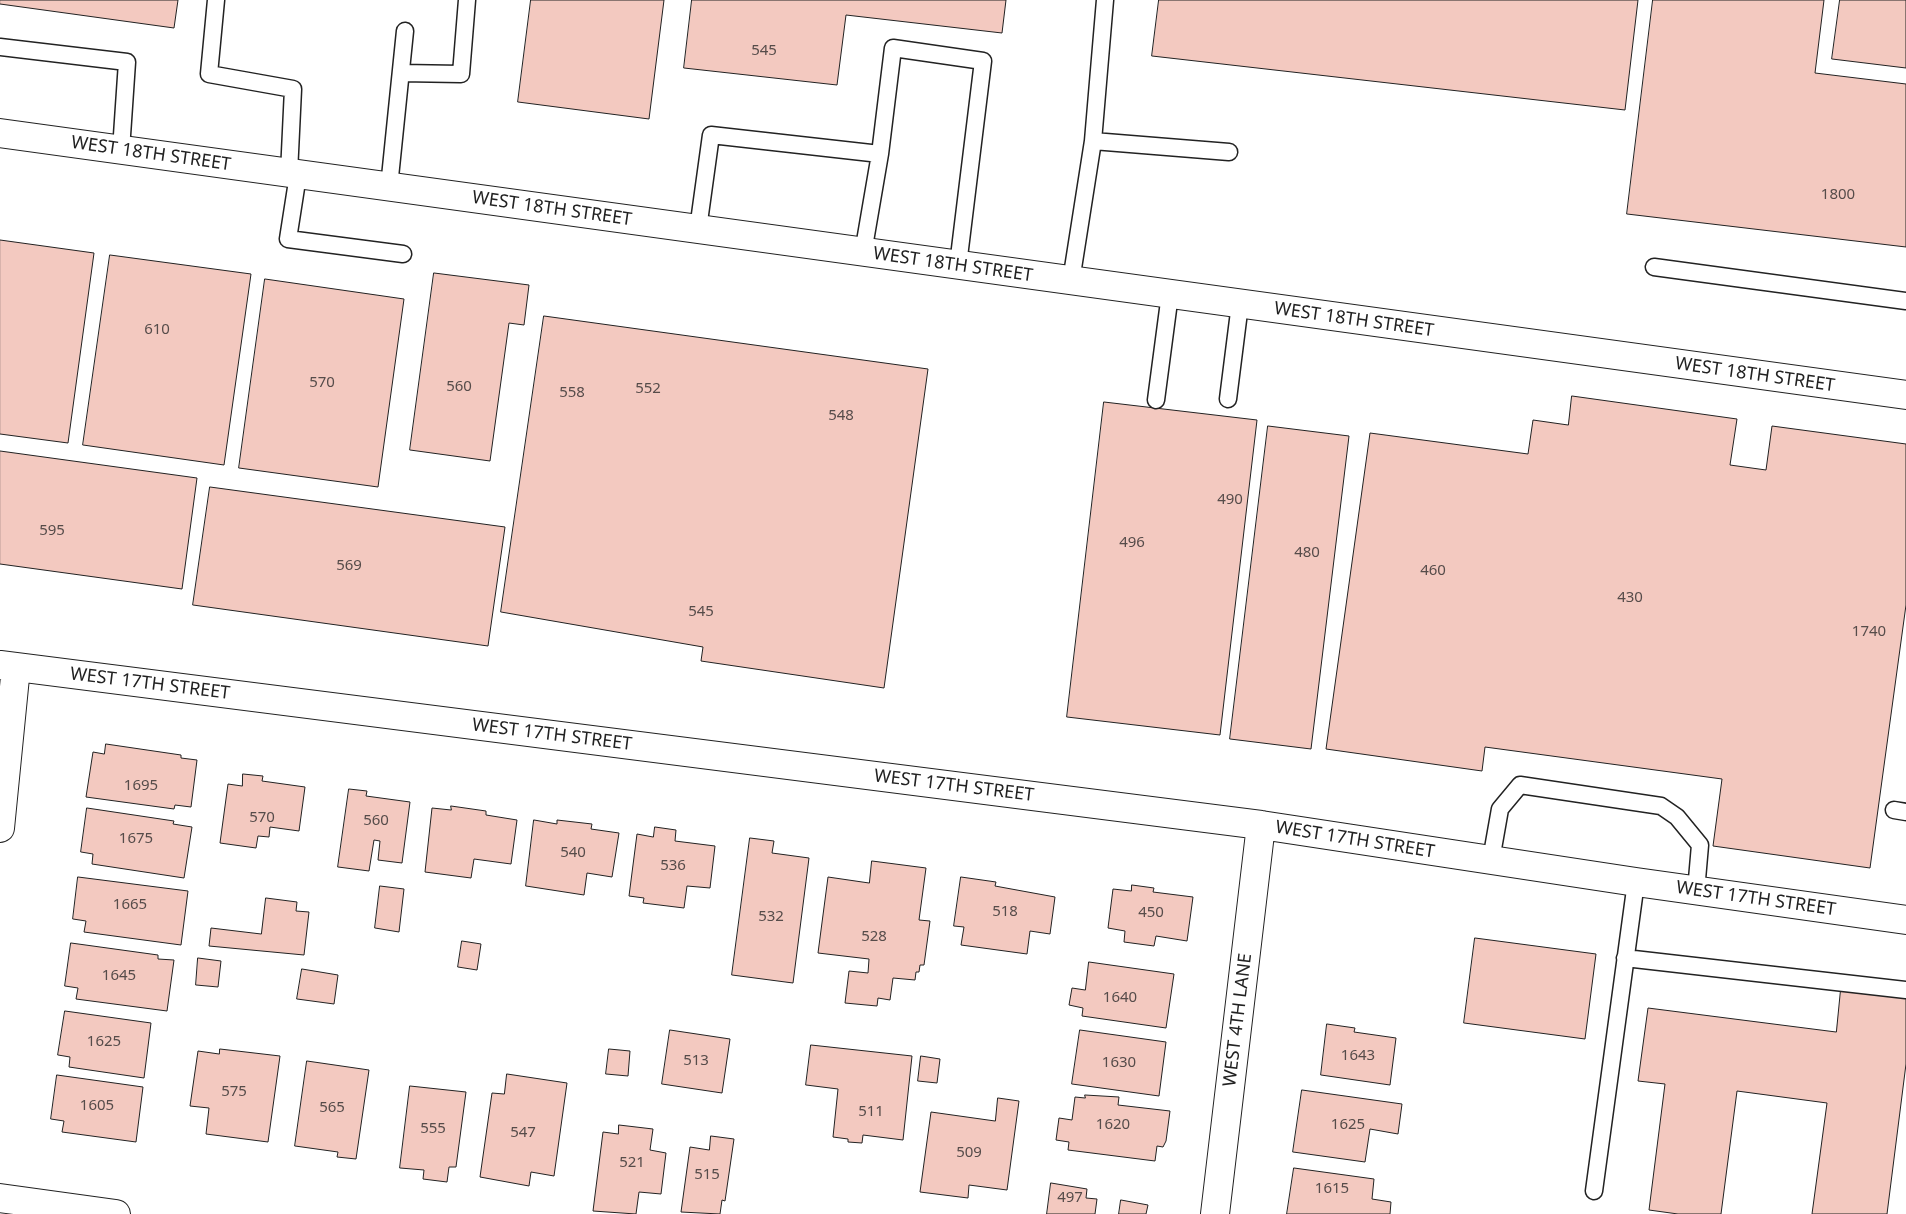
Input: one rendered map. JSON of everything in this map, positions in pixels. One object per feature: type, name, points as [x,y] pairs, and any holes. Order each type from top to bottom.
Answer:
[{"type":"street","name":"WEST 18TH STREET","points":[[0,133],[1906,396]]},
{"type":"street","name":"WEST 17TH STREET","points":[[8,666],[1261,826],[1696,891],[1906,920]]},
{"type":"street","points":[[0,828],[8,666]]},
{"type":"street","name":"WEST 4TH LANE","points":[[1215,1214],[1261,826]]},
{"type":"street","points":[[0,1198],[116,1214]]},
{"type":"lane","points":[[216,0],[208,74],[293,88],[294,174],[288,239],[403,254]]},
{"type":"lane","points":[[401,73],[461,74],[467,0]]},
{"type":"lane","points":[[1071,281],[1093,142],[1105,0]]},
{"type":"lane","points":[[389,188],[406,31]]},
{"type":"lane","points":[[0,47],[127,62],[121,150]]},
{"type":"lane","points":[[864,253],[880,154],[893,48],[983,61],[958,265]]},
{"type":"lane","points":[[698,229],[711,135],[880,154]]},
{"type":"lane","points":[[1093,142],[1229,152]]},
{"type":"lane","points":[[1654,267],[1906,301]]},
{"type":"lane","points":[[1156,400],[1170,294]]},
{"type":"lane","points":[[1228,400],[1240,304]]},
{"type":"lane","points":[[1491,860],[1500,809],[1520,785],[1661,806],[1677,817],[1700,844],[1696,891]]},
{"type":"lane","points":[[1594,1191],[1636,882]]},
{"type":"lane","points":[[1625,958],[1906,990]]},
{"type":"building","points":[[0,0],[178,0],[174,28],[0,4]]},
{"type":"building","points":[[531,0],[664,0],[649,119],[518,102]]},
{"type":"building","points":[[692,0],[1006,0],[1002,33],[846,15],[837,85],[684,68]]},
{"type":"building","points":[[1159,0],[1638,0],[1625,110],[1152,56]]},
{"type":"building","points":[[1653,0],[1824,0],[1815,73],[1906,84],[1906,247],[1627,214]]},
{"type":"building","points":[[1840,0],[1906,0],[1906,68],[1832,59]]},
{"type":"building","points":[[0,240],[94,253],[68,443],[0,434]]},
{"type":"building","points":[[110,255],[251,274],[224,465],[83,445]]},
{"type":"building","points":[[434,273],[529,285],[524,325],[509,323],[490,461],[410,450]]},
{"type":"building","points":[[265,279],[404,299],[378,487],[239,468]]},
{"type":"building","points":[[544,316],[928,369],[884,688],[701,661],[703,647],[501,612]]},
{"type":"building","points":[[1572,396],[1737,419],[1730,465],[1766,470],[1772,426],[1906,444],[1906,605],[1870,868],[1713,846],[1722,779],[1485,747],[1482,771],[1326,749],[1370,433],[1528,454],[1533,420],[1568,425]]},
{"type":"building","points":[[1104,402],[1257,420],[1220,735],[1067,717]]},
{"type":"building","points":[[1268,426],[1349,436],[1311,749],[1230,739]]},
{"type":"building","points":[[0,451],[197,478],[182,589],[0,564]]},
{"type":"building","points":[[210,487],[505,527],[488,646],[193,605]]},
{"type":"building","points":[[106,744],[181,755],[181,758],[197,760],[191,807],[175,805],[174,809],[86,797],[93,752],[104,754]]},
{"type":"building","points":[[243,774],[263,776],[262,781],[305,787],[299,831],[270,827],[269,837],[258,836],[256,848],[220,843],[228,784],[242,786]]},
{"type":"building","points":[[349,789],[367,791],[366,796],[410,802],[402,863],[378,860],[380,841],[374,840],[369,871],[338,867]]},
{"type":"building","points":[[451,806],[486,811],[486,815],[517,820],[511,864],[474,859],[471,878],[425,872],[432,808],[451,810]]},
{"type":"building","points":[[87,808],[174,821],[173,824],[192,827],[184,878],[92,864],[93,854],[81,852]]},
{"type":"building","points":[[534,820],[557,824],[557,820],[592,824],[591,829],[619,833],[612,877],[587,873],[584,895],[526,886]]},
{"type":"building","points":[[655,827],[676,830],[675,841],[715,846],[710,888],[687,886],[684,908],[643,903],[644,898],[629,896],[637,834],[653,837]]},
{"type":"building","points":[[750,838],[774,841],[772,853],[809,858],[793,983],[732,975]]},
{"type":"building","points":[[872,861],[926,868],[919,920],[930,921],[924,965],[920,965],[919,972],[916,972],[915,980],[893,978],[890,1000],[878,998],[877,1006],[845,1003],[849,971],[868,973],[869,959],[818,953],[828,877],[869,883]]},
{"type":"building","points":[[78,877],[188,891],[181,945],[84,932],[86,921],[73,919]]},
{"type":"building","points":[[961,877],[996,882],[995,886],[1055,897],[1050,934],[1030,931],[1027,954],[961,945],[964,927],[954,926]]},
{"type":"building","points":[[1132,885],[1154,888],[1153,892],[1193,897],[1187,941],[1156,936],[1154,946],[1124,942],[1125,931],[1108,928],[1113,889],[1131,891]]},
{"type":"building","points":[[380,886],[404,889],[399,932],[375,928]]},
{"type":"building","points":[[266,898],[297,902],[296,911],[309,912],[304,955],[209,946],[211,928],[261,934]]},
{"type":"building","points":[[1475,938],[1596,954],[1585,1039],[1464,1023]]},
{"type":"building","points":[[462,941],[481,944],[477,970],[458,967]]},
{"type":"building","points":[[71,943],[158,955],[158,959],[174,960],[167,1011],[76,999],[78,988],[65,986]]},
{"type":"building","points":[[198,958],[221,961],[218,987],[196,985]]},
{"type":"building","points":[[1089,962],[1174,974],[1166,1028],[1082,1016],[1083,1008],[1069,1005],[1072,988],[1085,990]]},
{"type":"building","points":[[302,969],[338,975],[334,1004],[297,999]]},
{"type":"building","points":[[1841,989],[1906,997],[1906,1064],[1887,1214],[1812,1214],[1827,1103],[1737,1091],[1721,1214],[1678,1214],[1649,1210],[1665,1084],[1638,1081],[1648,1008],[1836,1032]]},
{"type":"building","points":[[65,1011],[151,1023],[144,1078],[69,1067],[70,1057],[58,1055]]},
{"type":"building","points":[[1327,1024],[1355,1028],[1354,1032],[1396,1038],[1390,1085],[1321,1075]]},
{"type":"building","points":[[670,1030],[730,1039],[722,1093],[662,1084]]},
{"type":"building","points":[[1080,1030],[1166,1042],[1159,1096],[1072,1084]]},
{"type":"building","points":[[811,1045],[912,1056],[903,1140],[863,1135],[862,1143],[848,1142],[848,1139],[833,1137],[838,1089],[806,1085]]},
{"type":"building","points":[[220,1049],[280,1056],[268,1142],[206,1134],[209,1108],[190,1106],[198,1051],[219,1054]]},
{"type":"building","points":[[609,1049],[630,1051],[628,1076],[606,1074]]},
{"type":"building","points":[[921,1056],[940,1059],[937,1083],[918,1081]]},
{"type":"building","points":[[307,1061],[369,1070],[356,1159],[337,1157],[338,1152],[295,1146]]},
{"type":"building","points":[[507,1074],[567,1083],[554,1176],[531,1172],[529,1186],[480,1177],[492,1093],[504,1094]]},
{"type":"building","points":[[57,1075],[143,1087],[136,1142],[62,1132],[64,1121],[51,1119]]},
{"type":"building","points":[[410,1086],[466,1092],[456,1167],[449,1167],[447,1182],[423,1179],[424,1170],[400,1168]]},
{"type":"building","points":[[1302,1090],[1402,1104],[1398,1134],[1370,1129],[1365,1162],[1293,1152]]},
{"type":"building","points":[[1085,1095],[1119,1097],[1118,1105],[1170,1111],[1166,1141],[1163,1147],[1157,1146],[1155,1161],[1068,1150],[1069,1142],[1056,1140],[1059,1118],[1072,1120],[1075,1097],[1085,1098]]},
{"type":"building","points":[[998,1098],[1019,1101],[1007,1190],[969,1185],[968,1198],[920,1192],[931,1112],[995,1121]]},
{"type":"building","points":[[619,1125],[653,1129],[650,1150],[666,1153],[661,1194],[639,1192],[636,1214],[593,1211],[603,1132],[618,1134]]},
{"type":"building","points":[[711,1136],[734,1139],[725,1201],[722,1200],[720,1214],[681,1212],[690,1147],[709,1150]]},
{"type":"building","points":[[1294,1168],[1374,1179],[1372,1199],[1391,1202],[1390,1214],[1287,1214]]},
{"type":"building","points":[[1051,1183],[1087,1189],[1086,1198],[1097,1199],[1095,1214],[1047,1214]]},
{"type":"building","points":[[1121,1200],[1148,1205],[1146,1214],[1119,1214]]}]
